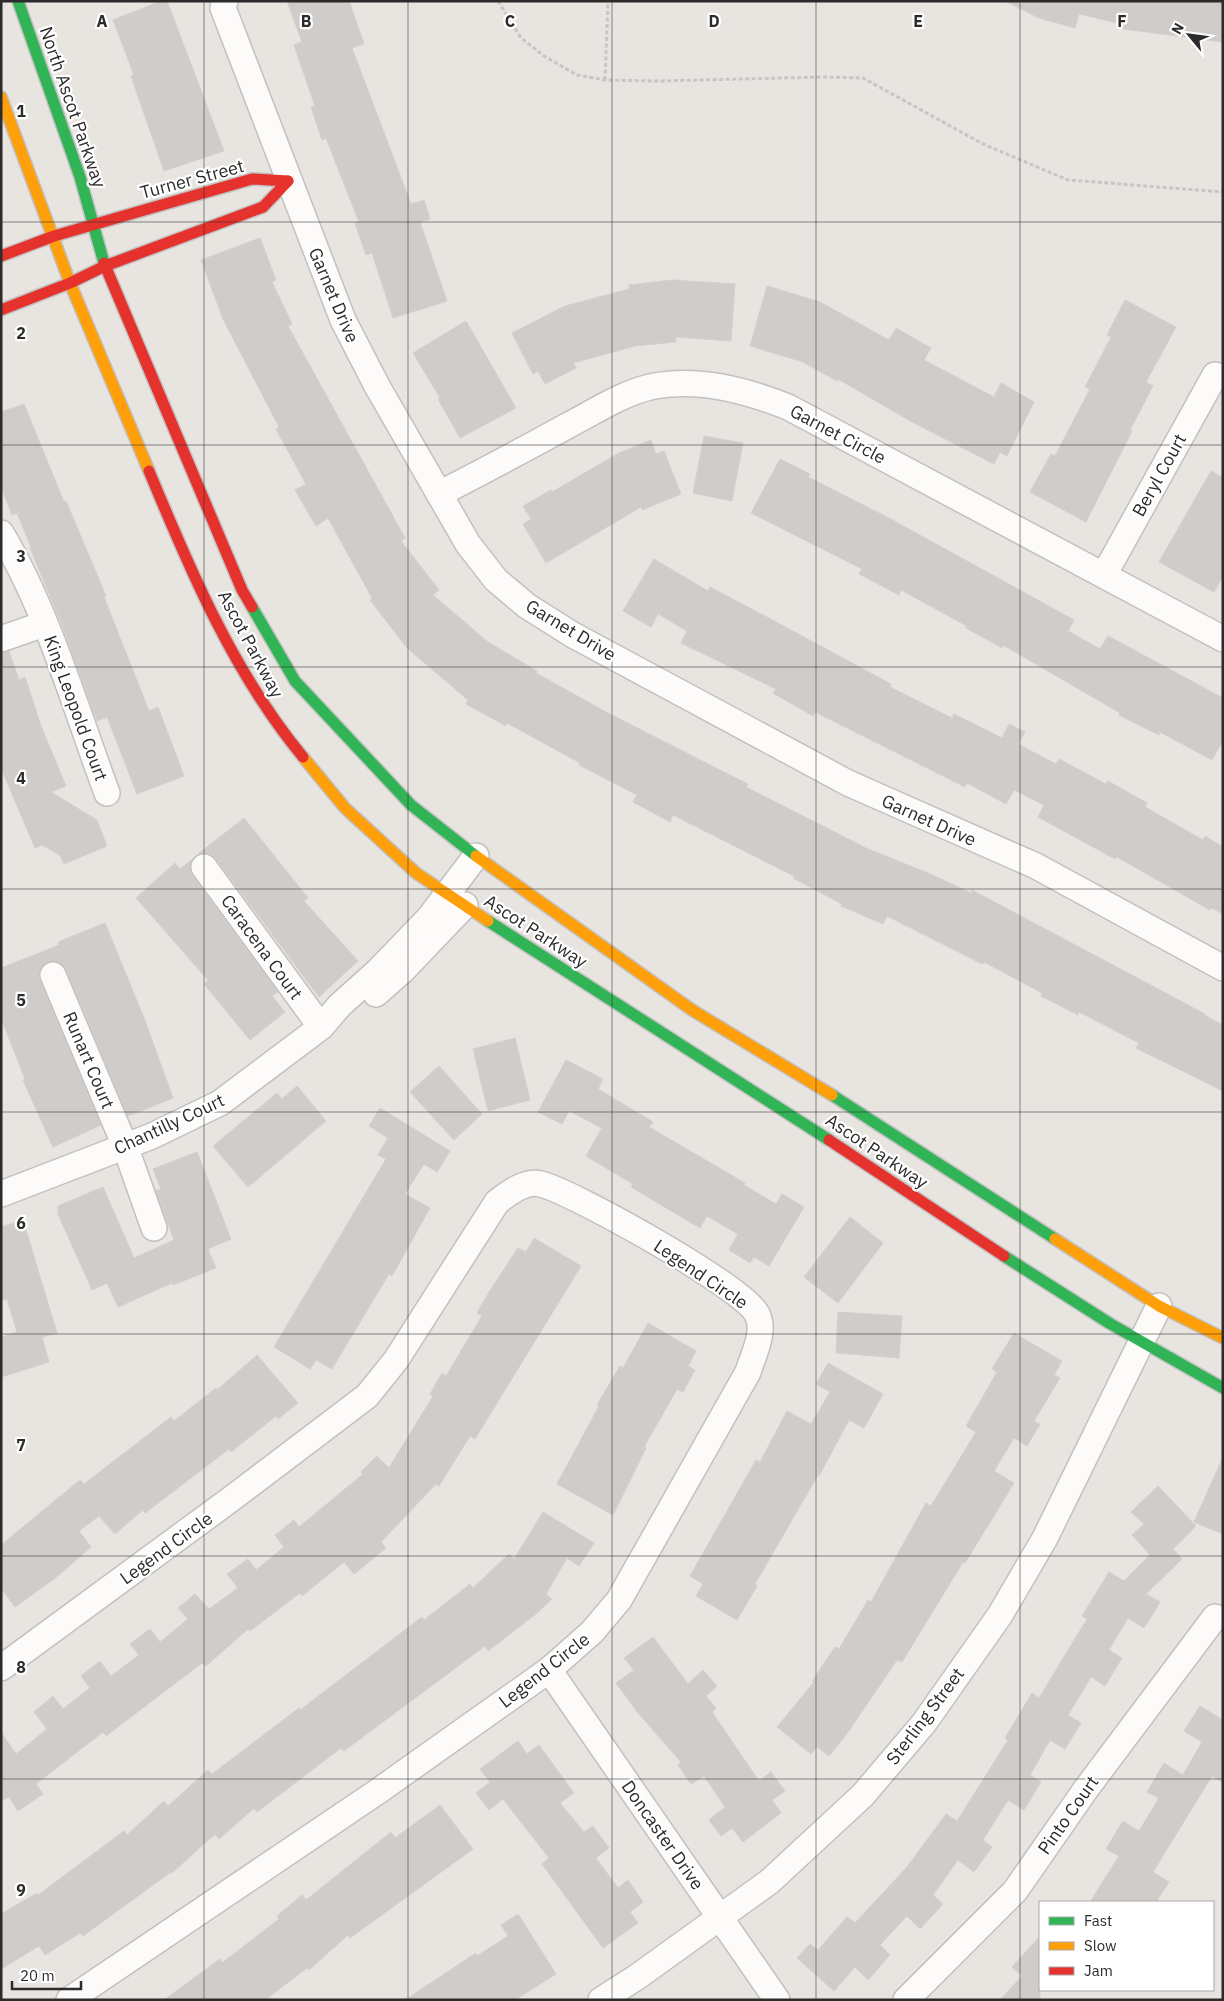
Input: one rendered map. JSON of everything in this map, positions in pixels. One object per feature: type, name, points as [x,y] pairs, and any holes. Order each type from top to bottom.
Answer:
[{"type":"main road","name":"North Ascot Parkway","points":[[18,1],[95,224]]},
{"type":"main road","points":[[7,8],[26,24]]},
{"type":"main road","points":[[1,96],[70,283]]},
{"type":"main road","name":"Turner Street","points":[[1,256],[54,236],[252,179],[288,181]]},
{"type":"main road","points":[[1,310],[70,283],[105,266],[264,207],[288,181]]},
{"type":"main road","name":"Ascot Parkway","points":[[95,224],[105,266],[242,590],[295,681],[410,805],[476,856],[692,1010],[853,1107],[1159,1306],[1223,1338]]},
{"type":"main road","name":"Ascot Parkway","points":[[70,283],[177,538],[228,643],[276,725],[345,808],[416,873],[540,955],[806,1124],[984,1243],[1109,1323],[1223,1388]]},
{"type":"street","name":"Garnet Drive","points":[[225,1],[223,8],[343,320],[377,386],[468,544],[496,580],[527,606],[573,635],[848,783],[1036,866],[1223,968]]},
{"type":"street","name":"Beryl Court","points":[[1104,575],[1215,374]]},
{"type":"street","name":"Garnet Circle","points":[[439,494],[614,401],[650,387],[687,384],[720,386],[757,395],[788,407],[1223,639]]},
{"type":"street","name":"King Leopold Court","points":[[1,534],[20,564],[108,793]]},
{"type":"street","points":[[1,639],[44,624]]},
{"type":"street","name":"Chantilly Court","points":[[1,1194],[152,1136],[220,1103],[321,1027],[340,1005],[389,972],[429,918],[457,899],[476,856]]},
{"type":"street","name":"Caracena Court","points":[[204,867],[321,1027]]},
{"type":"street","name":"Runart Court","points":[[53,974],[125,1146],[154,1228]]},
{"type":"street","name":"Legend Circle","points":[[1,1668],[232,1499],[367,1396],[396,1360],[497,1202],[518,1187],[539,1184],[582,1200],[732,1290],[747,1301],[758,1315],[761,1331],[748,1372],[619,1600],[592,1632],[549,1670],[369,1798],[69,2000]]},
{"type":"street","name":"Sterling Street","points":[[601,2000],[637,1977],[719,1916],[769,1882],[863,1795],[924,1723],[1000,1615],[1045,1538],[1159,1306]]},
{"type":"street","name":"Pinto Court","points":[[906,2000],[1015,1891],[1086,1789],[1215,1617]]},
{"type":"street","name":"Doncaster Drive","points":[[549,1670],[777,2000]]},
{"type":"path","points":[[498,1],[521,38],[544,56],[577,75],[605,80],[658,81],[822,77],[863,78],[983,144],[1068,180],[1223,192]]},
{"type":"path","points":[[605,80],[608,1]]},
{"type":"building","points":[[161,1],[167,1],[224,151],[164,171],[131,76],[134,75],[113,20]]},
{"type":"building","points":[[287,1],[349,1],[364,44],[352,48],[411,204],[424,200],[430,219],[420,222],[447,301],[393,318],[372,253],[366,255],[355,223],[359,222],[326,138],[322,140],[311,107],[315,106],[294,45],[302,42]]},
{"type":"building","points":[[1005,1],[1223,1],[1223,42],[1116,28],[1117,23],[1079,14],[1075,28],[1039,18]]},
{"type":"building","points":[[260,238],[276,280],[272,282],[292,324],[288,326],[405,538],[401,541],[439,590],[433,595],[488,642],[537,671],[536,673],[606,712],[748,784],[746,787],[866,848],[971,893],[972,890],[1223,1025],[1223,1091],[1136,1048],[1139,1043],[1079,1012],[1078,1015],[1041,996],[1042,993],[984,962],[982,964],[887,916],[883,924],[841,906],[842,904],[793,878],[794,876],[673,815],[670,822],[633,802],[637,795],[579,765],[580,763],[507,723],[506,726],[466,704],[468,700],[407,648],[370,600],[372,598],[328,518],[316,526],[295,490],[306,484],[276,429],[279,427],[223,319],[201,260]]},
{"type":"building","points":[[672,280],[735,284],[731,341],[675,337],[676,342],[635,346],[573,363],[576,368],[545,384],[538,371],[533,374],[512,333],[565,306],[629,289],[629,285]]},
{"type":"building","points":[[767,286],[820,302],[889,340],[896,328],[931,348],[924,360],[994,397],[1001,383],[1034,402],[1007,456],[1000,452],[994,464],[912,422],[838,379],[837,381],[803,362],[750,346]]},
{"type":"building","points":[[1125,300],[1176,327],[1146,382],[1153,386],[1086,522],[1030,492],[1051,454],[1055,456],[1090,389],[1085,387],[1111,337],[1107,335]]},
{"type":"building","points":[[466,321],[516,408],[460,438],[438,399],[440,398],[413,353]]},
{"type":"building","points":[[24,404],[64,502],[66,501],[106,596],[104,597],[149,711],[158,707],[184,776],[137,794],[107,717],[97,721],[31,547],[17,513],[12,515],[1,487],[1,412]]},
{"type":"building","points":[[704,436],[743,443],[732,501],[693,493]]},
{"type":"building","points":[[651,440],[656,454],[664,451],[681,494],[642,510],[641,507],[546,563],[523,524],[531,519],[523,506],[551,490],[552,492],[619,453]]},
{"type":"building","points":[[780,459],[810,474],[808,477],[889,518],[1074,620],[1068,631],[1100,649],[1108,636],[1223,698],[1223,740],[1212,760],[1160,732],[1159,735],[1119,715],[1120,713],[1003,645],[1002,648],[966,628],[967,626],[901,590],[899,595],[859,574],[862,569],[751,513]]},
{"type":"building","points":[[1211,471],[1223,478],[1223,576],[1214,592],[1159,562]]},
{"type":"building","points":[[654,559],[708,591],[710,587],[891,684],[890,687],[952,718],[954,714],[1002,738],[1009,724],[1025,732],[1018,744],[1056,764],[1059,759],[1106,784],[1108,781],[1147,803],[1145,807],[1203,840],[1205,836],[1223,847],[1223,914],[1212,908],[1210,910],[1117,857],[1115,859],[1038,817],[1044,805],[1014,790],[1006,804],[967,783],[965,787],[815,712],[813,716],[773,693],[776,689],[681,643],[687,631],[658,614],[651,627],[623,611]]},
{"type":"building","points":[[9,651],[19,680],[25,677],[41,726],[66,786],[51,792],[97,820],[107,846],[64,864],[60,855],[42,845],[35,848],[1,768],[1,653]]},
{"type":"building","points":[[244,818],[308,898],[304,901],[358,961],[319,997],[216,859],[209,854],[198,854]]},
{"type":"building","points":[[193,859],[190,868],[192,875],[278,992],[272,996],[285,1012],[250,1040],[204,984],[208,980],[136,898],[175,863],[180,869]]},
{"type":"building","points":[[105,923],[144,1018],[173,1098],[128,1116],[66,969],[61,963],[48,962],[41,967],[40,981],[101,1125],[53,1147],[23,1080],[25,1079],[1,1018],[1,968],[59,945],[58,942]]},
{"type":"building","points":[[515,1038],[530,1100],[488,1111],[473,1049]]},
{"type":"building","points":[[566,1060],[603,1079],[598,1089],[653,1122],[649,1127],[745,1183],[744,1185],[776,1204],[782,1194],[804,1207],[769,1266],[754,1257],[750,1263],[729,1250],[738,1234],[707,1216],[700,1228],[631,1187],[633,1184],[586,1156],[602,1128],[569,1111],[562,1124],[538,1112]]},
{"type":"building","points":[[439,1066],[482,1114],[454,1140],[410,1092]]},
{"type":"building","points":[[297,1086],[326,1121],[248,1187],[213,1146],[277,1093],[282,1099]]},
{"type":"building","points":[[380,1108],[450,1151],[437,1172],[424,1164],[405,1194],[430,1208],[392,1276],[389,1274],[332,1369],[316,1360],[310,1369],[274,1347],[386,1159],[378,1155],[388,1138],[369,1126]]},
{"type":"building","points":[[197,1152],[231,1239],[208,1249],[216,1268],[173,1285],[172,1283],[118,1307],[107,1283],[92,1290],[58,1214],[58,1206],[103,1187],[134,1258],[174,1240],[156,1191],[161,1189],[153,1169]]},
{"type":"building","points":[[850,1217],[883,1243],[838,1303],[804,1277]]},
{"type":"building","points":[[23,1220],[57,1333],[42,1337],[49,1362],[1,1377],[1,1337],[17,1332],[7,1299],[1,1301],[1,1227]]},
{"type":"building","points":[[534,1238],[581,1266],[475,1439],[470,1436],[439,1486],[436,1484],[381,1542],[386,1548],[354,1574],[344,1562],[302,1596],[300,1593],[250,1631],[248,1629],[206,1666],[202,1663],[106,1736],[103,1732],[36,1784],[43,1794],[18,1811],[9,1797],[1,1801],[1,1732],[16,1754],[47,1729],[34,1712],[53,1696],[63,1709],[90,1688],[81,1676],[100,1661],[111,1676],[139,1655],[130,1644],[150,1629],[160,1642],[188,1619],[178,1608],[195,1594],[209,1609],[238,1588],[227,1574],[248,1559],[256,1570],[284,1547],[275,1535],[294,1520],[299,1527],[363,1474],[361,1472],[377,1456],[389,1468],[433,1396],[430,1394],[442,1373],[446,1376],[482,1316],[477,1313],[489,1292],[518,1248],[526,1252]]},
{"type":"building","points":[[838,1312],[902,1316],[899,1358],[836,1353]]},
{"type":"building","points":[[648,1323],[696,1351],[688,1366],[695,1370],[683,1392],[677,1389],[644,1447],[646,1448],[613,1515],[557,1484],[599,1406],[597,1405],[620,1366],[623,1368]]},
{"type":"building","points":[[1014,1333],[1062,1361],[1054,1375],[1060,1378],[1034,1421],[1040,1424],[1027,1446],[1014,1438],[994,1471],[1014,1483],[902,1662],[897,1660],[846,1735],[829,1756],[817,1747],[811,1754],[777,1727],[814,1682],[812,1681],[835,1647],[839,1649],[868,1600],[871,1602],[926,1503],[931,1506],[976,1432],[966,1426],[997,1372],[992,1369]]},
{"type":"building","points":[[257,1355],[298,1403],[278,1419],[276,1416],[231,1452],[229,1449],[145,1513],[143,1510],[115,1534],[99,1516],[79,1531],[91,1547],[54,1579],[15,1607],[1,1588],[1,1545],[80,1480],[84,1484],[171,1417],[174,1421],[216,1388],[217,1390]]},
{"type":"building","points":[[828,1363],[883,1394],[864,1428],[849,1420],[819,1476],[755,1584],[757,1586],[737,1620],[696,1596],[703,1584],[690,1576],[756,1460],[760,1462],[787,1411],[811,1424],[830,1392],[816,1384]]},
{"type":"building","points":[[1223,1457],[1223,1534],[1194,1522]]},
{"type":"building","points":[[1158,1486],[1196,1526],[1173,1549],[1182,1559],[1146,1594],[1160,1602],[1144,1628],[1128,1618],[1109,1650],[1122,1658],[1105,1686],[1091,1677],[1068,1715],[1081,1723],[1065,1749],[1050,1740],[1030,1775],[1041,1782],[1024,1810],[1008,1800],[983,1840],[992,1847],[974,1872],[958,1860],[933,1895],[943,1904],[920,1929],[907,1916],[880,1945],[890,1955],[868,1980],[855,1967],[834,1991],[797,1958],[810,1944],[818,1950],[847,1917],[855,1923],[907,1867],[946,1814],[957,1821],[1008,1740],[1005,1738],[1032,1693],[1039,1698],[1087,1619],[1082,1616],[1109,1572],[1124,1581],[1150,1555],[1132,1535],[1144,1524],[1131,1512]]},
{"type":"building","points":[[543,1512],[594,1543],[579,1566],[567,1558],[546,1594],[552,1599],[536,1614],[488,1651],[485,1646],[344,1751],[341,1748],[257,1812],[254,1808],[219,1839],[215,1834],[172,1873],[83,1936],[80,1933],[45,1955],[39,1946],[1,1969],[1,1914],[37,1893],[38,1895],[124,1831],[127,1835],[164,1801],[168,1806],[208,1770],[212,1774],[422,1617],[424,1620],[470,1584],[473,1588],[509,1554],[514,1559]]},
{"type":"building","points":[[653,1637],[688,1684],[703,1670],[717,1686],[706,1696],[716,1708],[712,1712],[759,1781],[771,1772],[785,1791],[772,1800],[781,1813],[743,1842],[732,1828],[721,1836],[709,1820],[725,1807],[704,1776],[691,1784],[678,1765],[681,1762],[638,1713],[616,1683],[634,1670],[624,1658]]},
{"type":"building","points":[[1200,1706],[1223,1720],[1223,1783],[1212,1776],[1153,1872],[1169,1882],[1157,1901],[1091,1901],[1119,1856],[1106,1849],[1123,1821],[1139,1831],[1159,1798],[1147,1792],[1164,1763],[1183,1775],[1202,1742],[1184,1731]]},
{"type":"building","points":[[518,1741],[527,1754],[539,1745],[574,1793],[560,1803],[584,1832],[593,1826],[609,1848],[596,1858],[618,1888],[628,1880],[643,1902],[630,1912],[638,1923],[603,1948],[542,1864],[549,1858],[503,1799],[489,1810],[476,1793],[490,1782],[480,1769]]},
{"type":"building","points":[[440,1805],[473,1849],[350,1938],[348,1935],[309,1970],[307,1968],[265,2000],[164,2000],[220,1959],[222,1963],[279,1919],[277,1916],[302,1895],[306,1900],[391,1832],[395,1838]]},
{"type":"building","points":[[518,1914],[556,1974],[515,2000],[405,2000],[476,1953],[477,1956],[508,1936],[501,1925]]},
{"type":"building","points":[[1039,1937],[1040,2000],[1000,2000],[1022,1976],[1012,1967]]},
{"type":"traffic: fast","points":[[18,1],[80,177],[104,263]]},
{"type":"traffic: fast","points":[[252,607],[295,681],[411,805],[476,856]]},
{"type":"traffic: fast","points":[[488,921],[829,1140]]},
{"type":"traffic: fast","points":[[832,1095],[1055,1239]]},
{"type":"traffic: fast","points":[[1004,1256],[1109,1323],[1223,1388]]},
{"type":"traffic: slow","points":[[1,97],[70,283],[149,471]]},
{"type":"traffic: slow","points":[[303,757],[345,808],[416,873],[488,921]]},
{"type":"traffic: slow","points":[[476,856],[692,1010],[832,1095]]},
{"type":"traffic: slow","points":[[1055,1239],[1159,1306],[1223,1338]]},
{"type":"traffic: jam","points":[[1,256],[54,236],[252,179],[288,181]]},
{"type":"traffic: jam","points":[[1,310],[70,283],[105,266],[263,207],[288,181]]},
{"type":"traffic: jam","points":[[104,263],[242,590],[252,607]]},
{"type":"traffic: jam","points":[[149,471],[198,583],[235,656],[278,725],[303,757]]},
{"type":"traffic: jam","points":[[829,1140],[1004,1256]]}]
